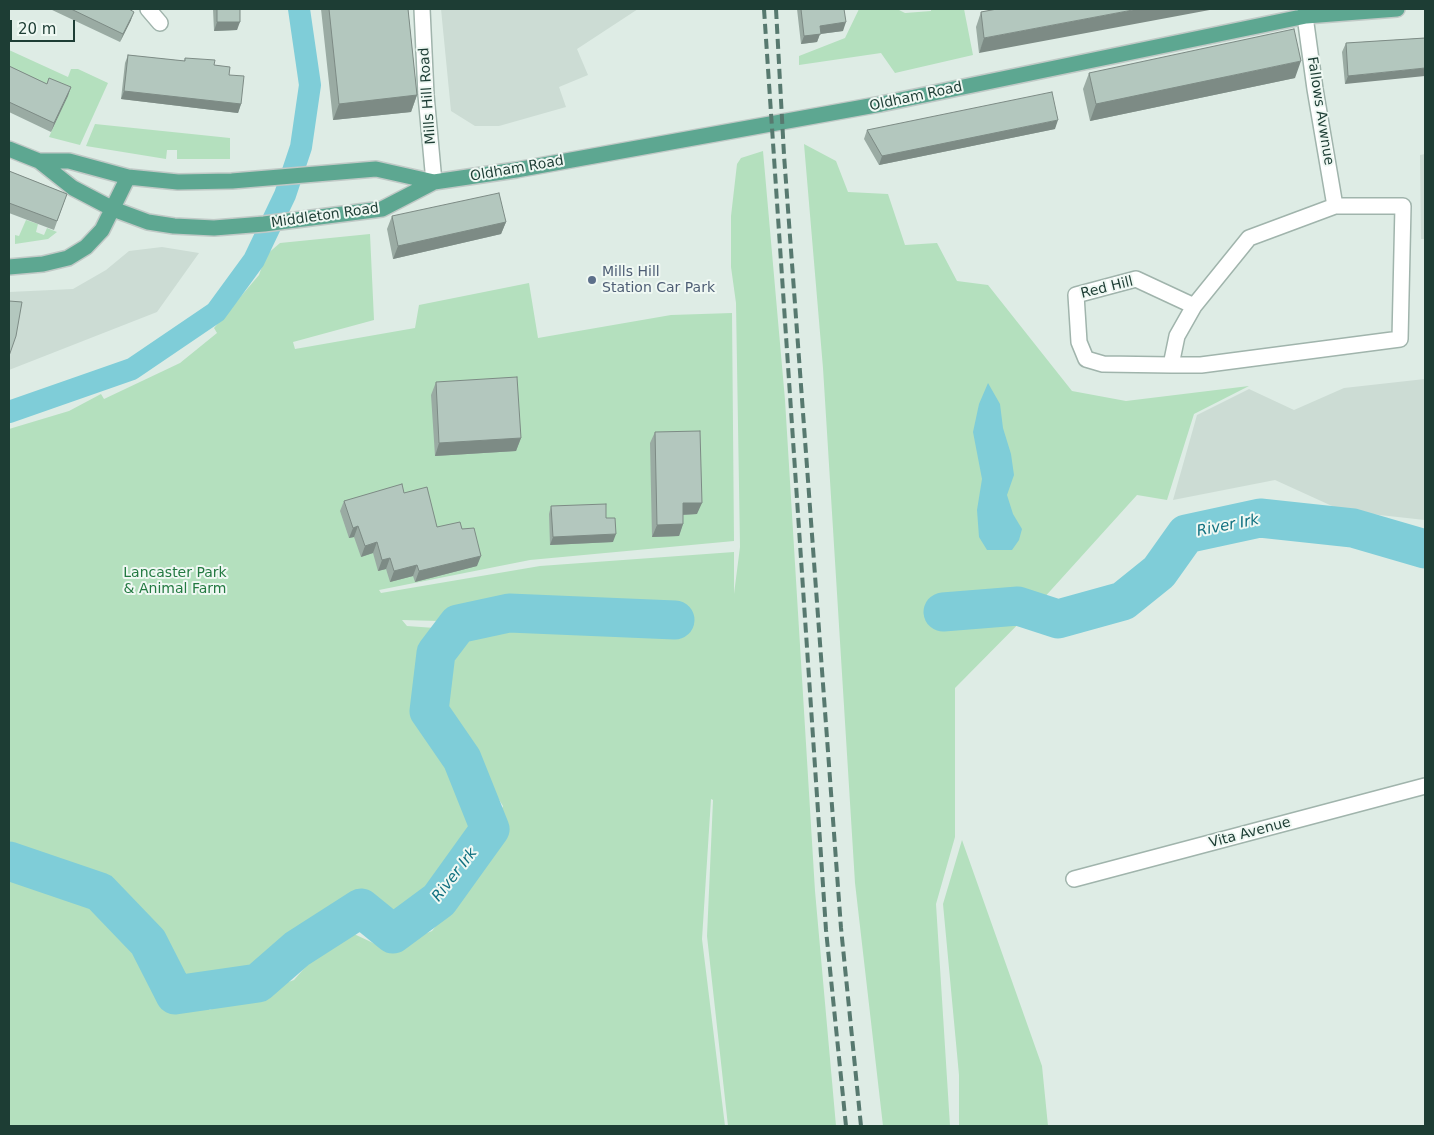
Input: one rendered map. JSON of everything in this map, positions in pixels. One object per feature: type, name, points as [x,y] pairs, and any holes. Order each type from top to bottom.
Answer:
[{"type":"main road","name":"Oldham Road","points":[[434,182],[516,170],[881,104],[1305,12],[1397,9]]},
{"type":"main road","name":"Middleton Road","points":[[9,149],[39,161],[65,184],[113,209],[148,222],[174,226],[214,228],[382,209],[434,182]]},
{"type":"main road","name":"Middleton Road","points":[[39,161],[69,161],[128,177],[178,182],[232,181],[376,170],[434,182]]},
{"type":"main road","points":[[9,267],[43,264],[68,258],[93,241],[102,230],[128,177]]},
{"type":"street","points":[[148,9],[160,22]]},
{"type":"street","name":"Mills Hill Road","points":[[422,9],[426,95],[434,182]]},
{"type":"street","name":"Fallows Avwnue","points":[[1305,12],[1315,89],[1335,206]]},
{"type":"street","points":[[1335,206],[1403,206],[1400,339],[1202,365],[1171,365],[1177,336],[1194,306],[1249,238],[1335,206]]},
{"type":"street","name":"Red Hill","points":[[1171,365],[1103,364],[1086,359],[1079,342],[1076,295],[1136,278],[1194,306]]},
{"type":"street","name":"Vita Avenue","points":[[1074,879],[1425,786]]},
{"type":"shaded area","points":[[441,9],[638,9],[577,49],[588,75],[559,87],[566,107],[499,126],[475,126],[451,111]]},
{"type":"shaded area","points":[[1425,154],[1425,239],[1421,239],[1420,155]]},
{"type":"shaded area","points":[[162,247],[199,253],[157,312],[9,370],[9,292],[73,289],[106,270],[129,251]]},
{"type":"shaded area","points":[[1425,379],[1425,520],[1343,511],[1275,480],[1173,500],[1197,415],[1249,389],[1294,410],[1344,388]]},
{"type":"green space","points":[[859,9],[897,9],[905,13],[931,11],[931,9],[964,9],[973,55],[895,73],[881,53],[799,65],[799,56],[845,38]]},
{"type":"green space","points":[[9,50],[68,77],[71,69],[78,69],[108,83],[80,145],[49,137],[67,96],[9,80]]},
{"type":"green space","points":[[95,124],[230,138],[230,159],[177,159],[177,150],[167,150],[166,159],[86,146]]},
{"type":"green space","points":[[804,144],[836,161],[848,192],[888,194],[905,245],[937,243],[957,281],[988,285],[1072,391],[1126,401],[1249,386],[1194,414],[1167,500],[1137,495],[1042,600],[955,688],[955,837],[936,904],[950,1126],[883,1126],[855,883],[823,368]]},
{"type":"green space","name":"Lancaster Park & Animal Farm","points":[[763,151],[785,400],[815,891],[836,1126],[728,1126],[707,936],[713,800],[711,799],[702,939],[725,1126],[9,1126],[9,429],[69,411],[101,394],[104,399],[180,363],[217,333],[214,328],[259,275],[266,255],[280,243],[370,234],[374,320],[293,342],[295,349],[415,328],[419,305],[529,283],[538,338],[671,315],[732,313],[734,541],[530,560],[379,590],[381,593],[540,566],[734,552],[734,594],[740,547],[736,303],[731,267],[731,216],[737,164],[741,158]],"holes":[[[402,620],[439,621],[440,622],[435,631],[435,628],[407,626]],[[489,784],[503,806],[472,881],[432,931],[386,949],[354,934],[329,940],[294,980],[209,1010],[215,983],[252,979],[269,967],[295,941],[360,903],[395,923],[435,896],[476,832],[472,804],[483,800]]]},
{"type":"green space","points":[[26,220],[38,224],[36,232],[44,235],[47,228],[57,232],[48,239],[15,244],[15,235],[19,236]]},
{"type":"green space","points":[[962,840],[1042,1066],[1048,1126],[959,1126],[959,1075],[943,904]]},
{"type":"water","points":[[988,383],[1000,404],[1003,428],[1011,454],[1014,475],[1007,495],[1013,514],[1022,529],[1019,540],[1012,550],[987,550],[979,537],[977,510],[982,479],[973,432],[979,404]]},
{"type":"building","points":[[71,9],[129,9],[134,12],[123,34]]},
{"type":"building","points":[[217,9],[240,9],[240,22],[217,22]]},
{"type":"building","points":[[329,9],[408,9],[417,95],[339,104]]},
{"type":"building","points":[[801,9],[844,9],[846,22],[820,26],[821,34],[804,36]]},
{"type":"building","points":[[997,9],[1138,9],[984,38],[981,12]]},
{"type":"building","points":[[1294,29],[1301,61],[1096,104],[1089,73]]},
{"type":"building","points":[[1425,38],[1425,68],[1348,76],[1346,43]]},
{"type":"building","points":[[128,55],[185,61],[185,58],[215,60],[214,65],[230,67],[229,75],[244,76],[241,104],[124,91]]},
{"type":"building","points":[[9,66],[47,84],[49,78],[71,87],[54,123],[9,102]]},
{"type":"building","points":[[1052,92],[1058,120],[882,156],[867,130]]},
{"type":"building","points":[[9,171],[67,194],[57,221],[9,203]]},
{"type":"building","points":[[499,193],[506,222],[398,246],[392,216]]},
{"type":"building","points":[[9,301],[22,302],[16,336],[9,356]]},
{"type":"building","points":[[517,377],[521,438],[439,443],[436,382]]},
{"type":"building","points":[[700,431],[702,503],[683,503],[683,524],[657,525],[655,432]]},
{"type":"building","points":[[402,484],[404,493],[427,487],[437,527],[460,522],[462,529],[474,528],[481,556],[419,571],[417,565],[394,571],[390,558],[382,560],[377,542],[365,546],[358,526],[353,528],[344,501]]},
{"type":"building","points":[[606,504],[606,518],[615,518],[616,534],[553,537],[551,506]]},
{"type":"waterway","points":[[9,412],[132,369],[216,312],[254,260],[285,195],[301,147],[310,85],[299,9]]},
{"type":"waterway","name":"River Irk","points":[[943,612],[1018,606],[1058,619],[1123,601],[1159,572],[1186,534],[1260,518],[1353,528],[1425,549]]},
{"type":"waterway","name":"River Irk","points":[[9,861],[100,892],[148,942],[175,995],[258,983],[297,949],[361,908],[393,934],[439,900],[490,829],[462,759],[429,711],[436,653],[458,624],[509,613],[675,620]]},
{"type":"railway","points":[[764,9],[826,930],[846,1126]]},
{"type":"railway","points":[[776,9],[784,155],[841,928],[861,1126]]},
{"type":"place","name":"Mills Hill Station Car Park","points":[[592,280]]}]
